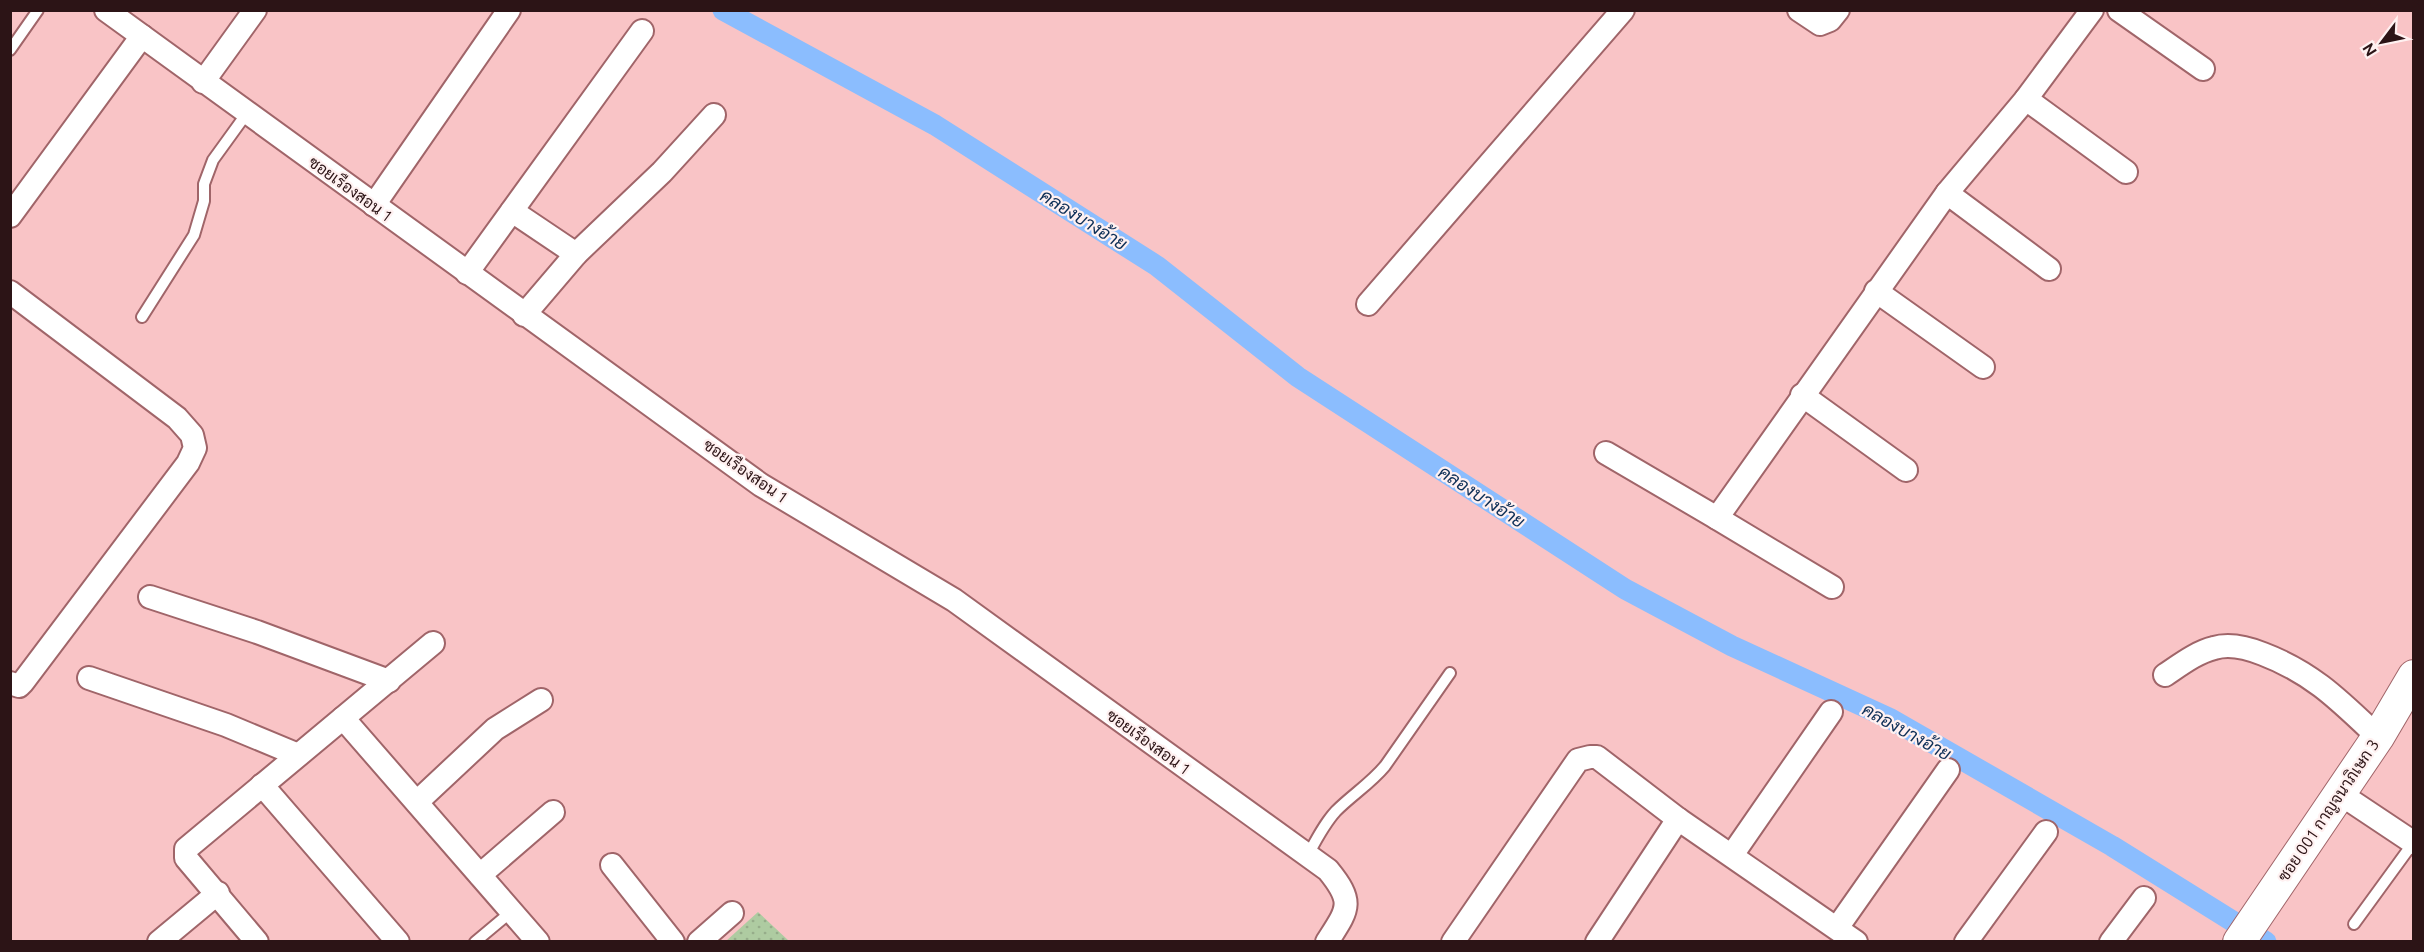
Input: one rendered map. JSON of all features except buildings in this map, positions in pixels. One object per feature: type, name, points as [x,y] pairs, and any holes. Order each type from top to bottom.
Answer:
[{"type":"street","name":"ซอยเรืองสอน 1","points":[[106,10],[761,485],[954,600],[1328,870],[1344,889],[1346,912],[1327,942]]},
{"type":"street","points":[[203,81],[255,10]]},
{"type":"street","points":[[374,205],[509,10]]},
{"type":"street","points":[[1368,304],[1623,10]]},
{"type":"street","points":[[1799,10],[1820,24],[1830,21],[1838,10]]},
{"type":"street","points":[[1717,518],[1947,193],[2026,99],[2092,10]]},
{"type":"street","points":[[2119,10],[2203,69]]},
{"type":"street","points":[[467,273],[642,31]]},
{"type":"street","points":[[10,216],[142,36]]},
{"type":"street","points":[[2026,99],[2126,172]]},
{"type":"street","points":[[524,315],[576,254],[662,172],[714,115]]},
{"type":"street","points":[[1947,193],[2049,269]]},
{"type":"street","points":[[512,211],[576,254]]},
{"type":"street","points":[[1876,291],[1983,368]]},
{"type":"street","points":[[10,292],[177,418],[192,435],[195,448],[188,463],[146,521],[20,686],[10,683]]},
{"type":"street","points":[[1802,395],[1906,470]]},
{"type":"street","points":[[1606,453],[1832,587]]},
{"type":"street","points":[[150,597],[257,632],[389,681]]},
{"type":"street","points":[[257,942],[218,893],[186,858],[186,849],[433,644]]},
{"type":"street","points":[[2166,675],[2212,648],[2226,645],[2252,650],[2285,662],[2309,676],[2326,688],[2378,736]]},
{"type":"street","name":"ซอย 001 กาญจนาภิเษก 3","points":[[2239,942],[2378,736],[2414,676]]},
{"type":"street","points":[[89,678],[226,725],[298,755]]},
{"type":"street","points":[[417,802],[495,729],[541,700]]},
{"type":"street","points":[[1732,855],[1831,712]]},
{"type":"street","points":[[343,718],[538,942]]},
{"type":"street","points":[[1453,942],[1578,760],[1590,756],[1597,757],[1678,819],[1856,942]]},
{"type":"street","points":[[1837,928],[1948,770]]},
{"type":"street","points":[[262,785],[398,942]]},
{"type":"street","points":[[2339,793],[2413,843]]},
{"type":"street","points":[[480,875],[553,812]]},
{"type":"street","points":[[1597,942],[1678,819]]},
{"type":"street","points":[[1966,942],[2046,832]]},
{"type":"street","points":[[612,865],[673,942]]},
{"type":"street","points":[[159,942],[218,893]]},
{"type":"street","points":[[2111,942],[2144,898]]},
{"type":"street","points":[[699,942],[732,913]]},
{"type":"lane","points":[[10,50],[38,10]]},
{"type":"lane","points":[[142,317],[195,235],[204,201],[204,184],[213,160],[247,113]]},
{"type":"lane","points":[[1308,855],[1336,812],[1374,779],[1385,766],[1450,673]]},
{"type":"lane","points":[[2354,924],[2413,843]]},
{"type":"lane","points":[[475,942],[512,911]]},
{"type":"green space","points":[[758,912],[789,941],[726,941]]},
{"type":"waterway","name":"คลองบางอ้าย","points":[[723,10],[935,125],[1157,266],[1298,377],[1625,589],[1732,646],[1891,719],[2112,846],[2266,942]]}]
